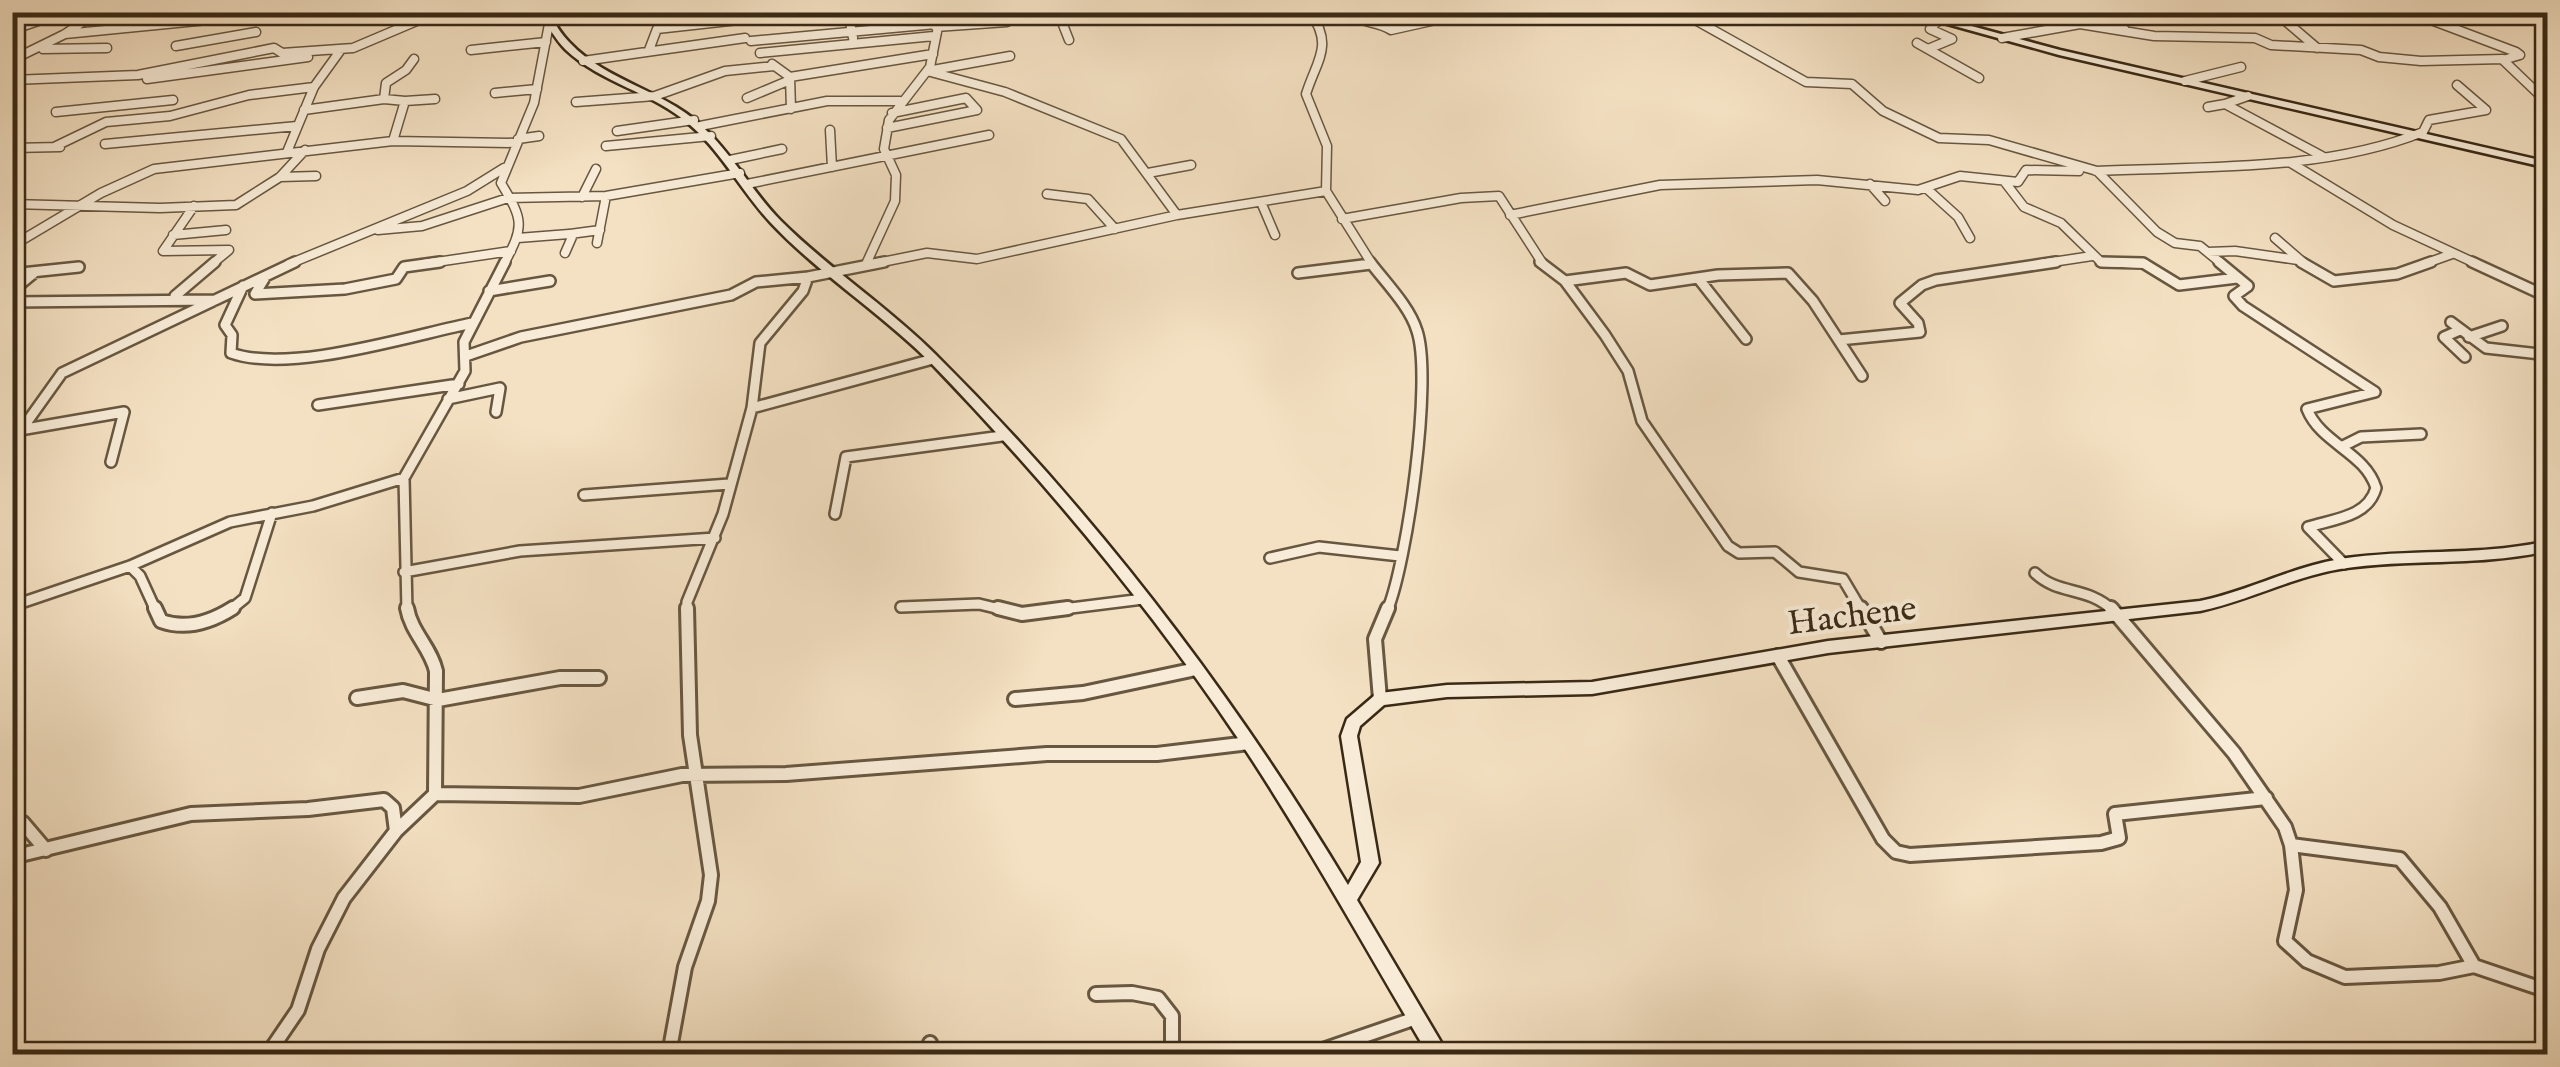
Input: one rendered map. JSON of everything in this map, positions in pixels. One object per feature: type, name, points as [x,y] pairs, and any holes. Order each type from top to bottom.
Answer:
[{"type":"main road","points":[[1908,12],[2002,38],[2548,165]]},
{"type":"main road","points":[[546,18],[561,44],[582,61],[654,96],[702,128],[775,221],[933,359],[1143,599],[1249,743],[1348,900],[1438,1054]]},
{"type":"main road","name":"Hachene","points":[[1380,699],[1447,691],[1592,688],[1881,642],[2227,602],[2344,564],[2472,559],[2548,546]]},
{"type":"main road","points":[[1348,900],[1370,863],[1349,736],[1352,724],[1380,699]]},
{"type":"street","points":[[12,30],[64,12]]},
{"type":"street","points":[[12,60],[66,34],[97,12]]},
{"type":"street","points":[[649,50],[657,30],[748,15],[811,12]]},
{"type":"street","points":[[853,44],[848,13],[858,12]]},
{"type":"street","points":[[867,262],[894,209],[896,175],[885,154],[887,128],[900,101],[927,71],[941,12]]},
{"type":"street","points":[[582,61],[748,39],[1008,22],[1013,12]]},
{"type":"street","points":[[1058,12],[1069,40]]},
{"type":"street","points":[[1380,699],[1375,639],[1394,594],[1423,404],[1422,354],[1408,315],[1326,191],[1326,146],[1306,94],[1320,64],[1323,46],[1316,14],[1352,14],[1360,22],[1378,22],[1394,30],[1472,12]]},
{"type":"street","points":[[1681,12],[1806,82],[1852,84],[1882,111],[1939,138],[1989,140],[2096,172],[2157,232],[2175,243],[2200,246],[2208,252],[2248,288],[2235,294],[2244,306],[2375,392],[2307,409],[2314,427],[2341,446],[2371,476],[2376,496],[2361,511],[2308,527],[2344,564]]},
{"type":"street","points":[[2274,12],[2317,48]]},
{"type":"street","points":[[2002,38],[2080,24],[2130,33],[2255,38],[2270,45],[2368,51],[2380,57],[2429,61],[2520,56],[2410,12]]},
{"type":"street","points":[[2419,17],[2476,12]]},
{"type":"street","points":[[66,34],[289,13]]},
{"type":"street","points":[[146,80],[337,51],[433,13]]},
{"type":"street","points":[[748,15],[748,39],[790,79]]},
{"type":"street","points":[[2130,33],[2112,18],[2139,15]]},
{"type":"street","points":[[253,51],[256,32],[270,16]]},
{"type":"street","points":[[1928,49],[1952,40],[1930,29],[1933,16]]},
{"type":"street","points":[[12,606],[130,566],[217,527],[363,493],[404,478],[466,372],[464,342],[518,238],[521,216],[501,183],[537,89],[546,42],[546,18]]},
{"type":"street","points":[[760,53],[853,44],[935,29]]},
{"type":"street","points":[[496,47],[498,31]]},
{"type":"street","points":[[176,46],[256,32]]},
{"type":"street","points":[[470,50],[546,42]]},
{"type":"street","points":[[1917,43],[1979,78]]},
{"type":"street","points":[[36,49],[107,48]]},
{"type":"street","points":[[12,80],[138,75],[253,51],[337,51]]},
{"type":"street","points":[[287,152],[314,87],[337,51]]},
{"type":"street","points":[[747,98],[790,79],[933,54]]},
{"type":"street","points":[[927,71],[1010,56]]},
{"type":"street","points":[[384,100],[386,83],[406,70],[414,58]]},
{"type":"street","points":[[2502,58],[2508,69],[2548,103]]},
{"type":"street","points":[[576,102],[654,96],[725,71],[774,66]]},
{"type":"street","points":[[2184,80],[2240,67]]},
{"type":"street","points":[[927,71],[1005,92],[1118,138],[1177,215]]},
{"type":"street","points":[[790,79],[790,108]]},
{"type":"street","points":[[12,90],[24,80]]},
{"type":"street","points":[[1510,215],[1660,185],[1817,180],[1926,188],[1960,176],[2022,180],[2024,171],[2030,169],[2096,172],[2290,162],[2417,136],[2429,120],[2486,110],[2456,85]]},
{"type":"street","points":[[54,147],[98,124],[170,116],[248,95],[314,87]]},
{"type":"street","points":[[495,93],[537,89]]},
{"type":"street","points":[[2208,107],[2248,96]]},
{"type":"street","points":[[606,146],[790,108],[877,98],[900,101]]},
{"type":"street","points":[[887,128],[977,110],[966,98],[892,113]]},
{"type":"street","points":[[304,110],[384,100],[436,99]]},
{"type":"street","points":[[56,112],[174,100]]},
{"type":"street","points":[[393,142],[405,101]]},
{"type":"street","points":[[134,118],[145,103]]},
{"type":"street","points":[[2225,104],[2323,156]]},
{"type":"street","points":[[104,144],[297,126]]},
{"type":"street","points":[[617,132],[702,128]]},
{"type":"street","points":[[830,130],[832,166]]},
{"type":"street","points":[[374,229],[422,226],[508,198],[606,196],[743,179],[989,135]]},
{"type":"street","points":[[12,246],[147,171],[393,142],[517,141],[539,136]]},
{"type":"street","points":[[12,148],[66,146]]},
{"type":"street","points":[[730,160],[782,149]]},
{"type":"street","points":[[12,204],[236,205],[280,178],[305,150]]},
{"type":"street","points":[[2290,162],[2393,225],[2548,297]]},
{"type":"street","points":[[1148,173],[1191,166]]},
{"type":"street","points":[[16,432],[50,382],[62,373],[270,272],[468,191],[504,168]]},
{"type":"street","points":[[582,197],[596,170]]},
{"type":"street","points":[[280,178],[316,176]]},
{"type":"street","points":[[2004,181],[2024,207],[2061,223],[2082,240],[2092,256],[2104,263],[2143,264],[2176,284],[2238,278]]},
{"type":"street","points":[[1870,184],[1885,201]]},
{"type":"street","points":[[1926,188],[1958,217],[1970,238]]},
{"type":"street","points":[[466,356],[521,338],[731,295],[756,282],[808,277],[867,262],[932,252],[977,259],[1177,215],[1326,191]]},
{"type":"street","points":[[1047,194],[1077,194],[1096,202],[1114,229]]},
{"type":"street","points":[[1342,219],[1490,194],[1504,200],[1538,261],[1564,281],[1628,371],[1642,421],[1728,546],[1739,553],[1782,554],[1799,572],[1843,579],[1881,642]]},
{"type":"street","points":[[597,243],[606,196]]},
{"type":"street","points":[[1261,202],[1275,235]]},
{"type":"street","points":[[175,296],[229,248],[164,252],[194,206]]},
{"type":"street","points":[[174,236],[226,230]]},
{"type":"street","points":[[518,238],[600,230]]},
{"type":"street","points":[[565,253],[570,234]]},
{"type":"street","points":[[2275,238],[2298,260],[2334,281],[2396,274],[2452,254]]},
{"type":"street","points":[[2208,252],[2235,250],[2298,260]]},
{"type":"street","points":[[270,272],[254,294],[371,286],[396,279],[404,267],[512,251]]},
{"type":"street","points":[[1839,340],[1920,332],[1918,323],[1900,303],[1903,297],[1936,280],[2092,256]]},
{"type":"street","points":[[1298,273],[1371,264]]},
{"type":"street","points":[[12,274],[79,267]]},
{"type":"street","points":[[12,291],[36,271]]},
{"type":"street","points":[[1564,281],[1626,273],[1644,285],[1788,274],[1862,376]]},
{"type":"street","points":[[669,1054],[686,966],[708,900],[711,874],[694,775],[690,664],[685,633],[687,602],[715,538],[752,408],[760,343],[803,291],[808,277]]},
{"type":"street","points":[[1698,278],[1746,338]]},
{"type":"street","points":[[488,291],[550,281]]},
{"type":"street","points":[[244,285],[226,325],[232,335],[231,353],[245,358],[304,358],[472,322]]},
{"type":"street","points":[[12,302],[77,305],[175,296],[215,300]]},
{"type":"street","points":[[2465,357],[2444,337],[2460,330],[2502,326]]},
{"type":"street","points":[[2460,330],[2494,350],[2548,354]]},
{"type":"street","points":[[752,408],[817,387],[894,374],[933,359]]},
{"type":"street","points":[[318,405],[459,384]]},
{"type":"street","points":[[448,398],[500,388],[496,412]]},
{"type":"street","points":[[2548,404],[2542,409],[2548,417]]},
{"type":"street","points":[[16,432],[124,412],[111,462]]},
{"type":"street","points":[[2341,446],[2361,438],[2400,432],[2421,434]]},
{"type":"street","points":[[835,514],[846,457],[1002,436]]},
{"type":"street","points":[[404,478],[404,572],[409,622],[433,658],[438,700],[434,745],[436,794]]},
{"type":"street","points":[[584,495],[729,484]]},
{"type":"street","points":[[130,566],[140,576],[161,621],[176,626],[214,618],[245,598],[272,514]]},
{"type":"street","points":[[404,572],[572,544],[715,538]]},
{"type":"street","points":[[1270,558],[1302,546],[1328,545],[1400,556]]},
{"type":"street","points":[[2035,573],[2046,586],[2090,592],[2121,617],[2266,798],[2284,824],[2297,888],[2295,914],[2285,941],[2307,960],[2346,977],[2439,973],[2474,966],[2548,990]]},
{"type":"street","points":[[901,607],[979,604],[1022,614],[1143,599]]},
{"type":"street","points":[[1778,656],[1834,746],[1883,839],[1896,852],[1910,855],[2101,843],[2119,838],[2115,814],[2266,798]]},
{"type":"street","points":[[1014,699],[1083,692],[1196,668]]},
{"type":"street","points":[[357,698],[403,692],[438,700],[560,678],[599,678]]},
{"type":"street","points":[[268,1054],[298,1010],[318,950],[344,898],[396,830],[436,794],[503,800],[579,796],[694,775],[786,774],[1047,754],[1156,754],[1249,743]]},
{"type":"street","points":[[12,858],[191,814],[308,809],[384,800],[393,808],[396,830]]},
{"type":"street","points":[[12,818],[23,822],[46,850]]},
{"type":"street","points":[[2291,845],[2400,859],[2440,907],[2474,966]]},
{"type":"street","points":[[1096,994],[1137,992],[1154,994],[1166,1001],[1173,1011],[1176,1028],[1172,1054]]},
{"type":"street","points":[[1311,1054],[1416,1018]]}]
